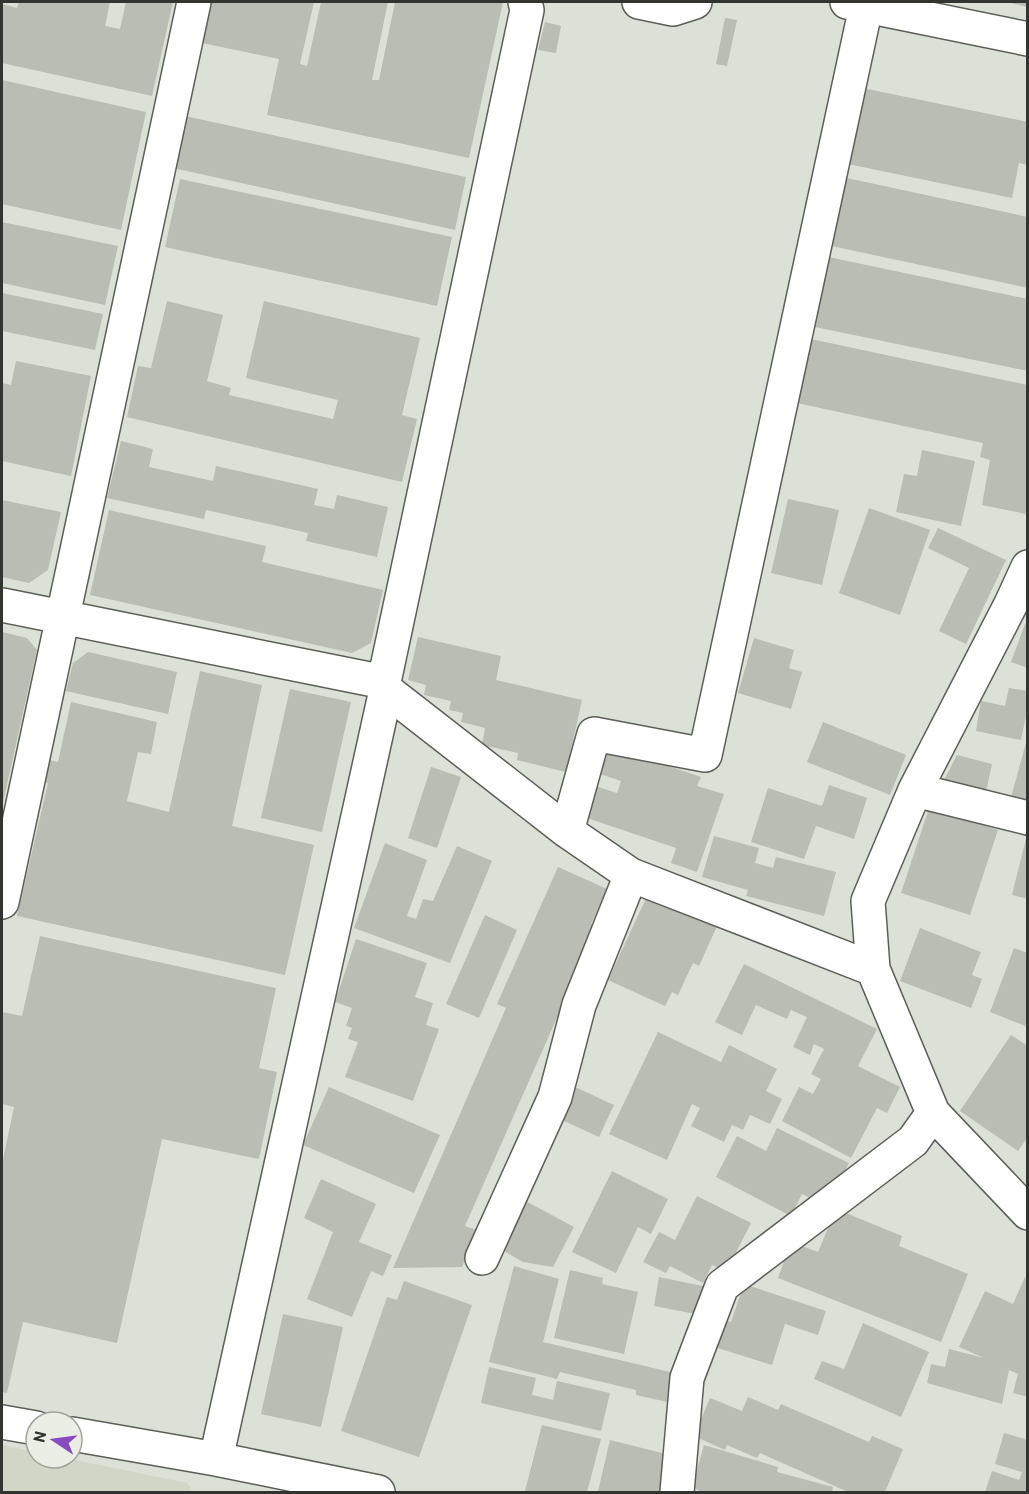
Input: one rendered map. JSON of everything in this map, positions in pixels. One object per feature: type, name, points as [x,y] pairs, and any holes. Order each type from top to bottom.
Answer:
[{"type":"street","points":[[2,902],[194,2]]},
{"type":"street","points":[[216,1459],[385,686],[527,10],[525,2]]},
{"type":"street","points":[[639,2],[674,9],[695,2]]},
{"type":"street","points":[[567,831],[594,734],[705,755],[860,3],[1028,39]]},
{"type":"street","points":[[1028,567],[915,790],[868,901],[873,969],[933,1113],[1028,1213]]},
{"type":"street","points":[[2,605],[385,686],[567,831],[631,875],[873,969]]},
{"type":"street","points":[[915,790],[1028,818]]},
{"type":"street","points":[[482,1258],[555,1097],[579,1005],[631,875]]},
{"type":"street","points":[[677,1492],[687,1378],[722,1286],[913,1141],[933,1113]]},
{"type":"street","points":[[2,1422],[24,1426]]},
{"type":"street","points":[[84,1436],[216,1459],[378,1492]]},
{"type":"shaded area","points":[[2,1445],[24,1450],[24,1470],[84,1470],[84,1462],[187,1483],[193,1492],[2,1492]]},
{"type":"building","points":[[19,2],[110,2],[105,26],[120,29],[126,2],[173,2],[152,96],[2,63],[2,4],[17,8]]},
{"type":"building","points":[[210,2],[314,2],[300,64],[307,66],[321,2],[388,2],[372,80],[379,80],[395,2],[503,2],[469,158],[267,115],[279,59],[202,43]]},
{"type":"building","points":[[1006,2],[1028,2],[1028,7]]},
{"type":"building","points":[[725,18],[737,20],[727,66],[716,64]]},
{"type":"building","points":[[545,22],[561,26],[556,53],[538,50]]},
{"type":"building","points":[[2,80],[146,112],[121,230],[2,204]]},
{"type":"building","points":[[858,87],[1028,122],[1028,165],[1019,163],[1012,198],[843,163]]},
{"type":"building","points":[[185,116],[466,177],[455,230],[173,168]]},
{"type":"building","points":[[842,177],[1028,217],[1028,288],[827,245]]},
{"type":"building","points":[[180,179],[452,237],[437,306],[165,247]]},
{"type":"building","points":[[2,222],[118,246],[105,305],[2,283]]},
{"type":"building","points":[[824,256],[1028,299],[1028,371],[810,326]]},
{"type":"building","points":[[2,293],[103,314],[95,350],[2,331]]},
{"type":"building","points":[[167,301],[223,315],[207,381],[231,388],[229,395],[333,419],[338,400],[246,378],[264,301],[420,338],[402,415],[417,419],[402,482],[127,417],[138,366],[151,368]]},
{"type":"building","points":[[806,338],[1028,385],[1026,514],[982,505],[990,460],[980,457],[983,443],[792,402]]},
{"type":"building","points":[[16,361],[91,376],[71,476],[2,461],[2,383],[11,385]]},
{"type":"building","points":[[121,441],[153,449],[149,467],[213,481],[216,466],[318,489],[314,505],[334,509],[337,495],[388,507],[377,557],[306,541],[308,533],[206,510],[204,519],[107,498]]},
{"type":"building","points":[[922,450],[975,461],[961,526],[896,512],[904,474],[917,476]]},
{"type":"building","points":[[788,499],[839,510],[822,585],[771,573]]},
{"type":"building","points":[[2,500],[61,512],[48,570],[29,583],[2,577]]},
{"type":"building","points":[[869,508],[930,530],[900,615],[839,593]]},
{"type":"building","points":[[109,510],[266,546],[262,562],[383,590],[371,643],[352,653],[90,595]]},
{"type":"building","points":[[938,528],[1006,560],[966,644],[939,631],[969,568],[928,548]]},
{"type":"building","points":[[1025,624],[1028,625],[1028,668],[1011,662]]},
{"type":"building","points":[[2,632],[27,638],[37,650],[2,807]]},
{"type":"building","points":[[418,637],[501,656],[496,680],[582,700],[566,772],[517,760],[518,753],[482,745],[485,728],[461,722],[463,713],[449,710],[451,701],[424,695],[426,685],[408,680]]},
{"type":"building","points":[[754,638],[794,650],[789,668],[802,672],[791,709],[738,693]]},
{"type":"building","points":[[88,652],[177,672],[168,714],[66,691],[73,663]]},
{"type":"building","points":[[200,671],[262,685],[232,826],[314,845],[285,975],[17,916],[48,783],[40,781],[45,759],[58,762],[71,702],[157,722],[151,754],[138,752],[127,801],[169,812]]},
{"type":"building","points":[[1009,688],[1028,691],[1028,707],[1021,740],[976,731],[981,701],[1005,706]]},
{"type":"building","points":[[290,689],[351,702],[322,832],[261,818]]},
{"type":"building","points":[[823,722],[906,755],[890,795],[807,762]]},
{"type":"building","points":[[1028,739],[1028,805],[1010,801]]},
{"type":"building","points":[[606,745],[701,777],[697,786],[724,794],[697,872],[671,863],[676,848],[581,816],[592,785],[617,793],[621,781],[597,773]]},
{"type":"building","points":[[957,755],[992,764],[985,796],[941,786]]},
{"type":"building","points":[[431,767],[461,777],[437,848],[408,838]]},
{"type":"building","points":[[829,785],[867,798],[854,839],[816,826],[804,859],[751,842],[768,788],[822,806]]},
{"type":"building","points":[[929,808],[998,830],[970,915],[901,893]]},
{"type":"building","points":[[1028,835],[1028,899],[1012,895]]},
{"type":"building","points":[[714,836],[759,848],[755,863],[773,868],[776,857],[836,872],[824,916],[746,896],[748,890],[702,877]]},
{"type":"building","points":[[385,843],[427,860],[407,916],[416,919],[423,899],[433,901],[457,846],[492,861],[450,963],[354,928]]},
{"type":"building","points":[[558,867],[607,889],[591,924],[597,925],[582,961],[465,1226],[477,1230],[462,1267],[393,1268],[506,1008],[497,1004]]},
{"type":"building","points":[[649,892],[718,924],[699,966],[693,963],[678,995],[672,992],[665,1006],[608,980]]},
{"type":"building","points":[[485,915],[517,930],[479,1018],[446,1004]]},
{"type":"building","points":[[920,928],[981,952],[972,975],[982,979],[971,1008],[900,981]]},
{"type":"building","points":[[40,936],[276,988],[259,1068],[277,1072],[259,1159],[162,1139],[117,1343],[23,1322],[7,1393],[2,1392],[2,1164],[14,1107],[2,1104],[2,1012],[22,1016]]},
{"type":"building","points":[[356,939],[427,963],[415,997],[433,1003],[426,1025],[439,1029],[413,1101],[345,1077],[358,1042],[348,1039],[352,1028],[346,1026],[352,1008],[335,1002]]},
{"type":"building","points":[[1014,948],[1028,953],[1028,1027],[990,1012]]},
{"type":"building","points":[[744,964],[877,1029],[858,1066],[900,1087],[887,1113],[877,1108],[851,1158],[782,1121],[799,1087],[813,1094],[821,1079],[811,1074],[824,1049],[814,1044],[810,1055],[793,1047],[807,1017],[791,1010],[787,1019],[756,1005],[742,1035],[715,1022]]},
{"type":"building","points":[[658,1032],[721,1062],[729,1045],[777,1069],[766,1091],[782,1099],[770,1124],[750,1115],[743,1130],[732,1125],[724,1142],[691,1126],[700,1108],[692,1104],[667,1160],[609,1134]]},
{"type":"building","points":[[1011,1035],[1028,1046],[1028,1137],[1018,1151],[960,1111]]},
{"type":"building","points":[[329,1087],[440,1135],[414,1193],[303,1145]]},
{"type":"building","points":[[575,1087],[614,1105],[599,1137],[560,1119]]},
{"type":"building","points":[[777,1128],[849,1163],[837,1188],[818,1202],[802,1194],[791,1216],[716,1177],[737,1136],[766,1151]]},
{"type":"building","points":[[612,1171],[668,1199],[651,1234],[638,1227],[616,1273],[572,1252]]},
{"type":"building","points":[[321,1179],[376,1204],[359,1242],[392,1255],[383,1276],[371,1271],[352,1317],[307,1299],[333,1232],[304,1218]]},
{"type":"building","points":[[697,1196],[751,1223],[726,1272],[712,1265],[703,1283],[670,1266],[666,1273],[643,1262],[659,1232],[675,1240]]},
{"type":"building","points":[[520,1198],[574,1227],[553,1267],[523,1262],[495,1246]]},
{"type":"building","points":[[836,1209],[902,1236],[899,1246],[968,1274],[941,1342],[778,1278],[791,1242],[818,1252]]},
{"type":"building","points":[[514,1266],[559,1279],[543,1342],[683,1375],[676,1404],[636,1395],[636,1390],[560,1372],[557,1379],[489,1362]]},
{"type":"building","points":[[570,1270],[603,1278],[602,1284],[638,1292],[624,1354],[554,1338]]},
{"type":"building","points":[[659,1277],[707,1287],[701,1315],[654,1306]]},
{"type":"building","points":[[1025,1277],[1028,1278],[1028,1397],[1013,1393],[1018,1374],[1009,1370],[1002,1404],[927,1383],[931,1364],[945,1367],[949,1349],[984,1358],[959,1347],[985,1291],[1013,1304]]},
{"type":"building","points":[[404,1281],[472,1305],[419,1457],[341,1431],[387,1297],[397,1300]]},
{"type":"building","points":[[744,1284],[826,1311],[818,1335],[785,1324],[772,1365],[711,1346],[719,1319],[731,1322]]},
{"type":"building","points":[[283,1314],[343,1327],[321,1427],[261,1414]]},
{"type":"building","points":[[863,1323],[929,1352],[901,1417],[814,1379],[822,1361],[844,1369]]},
{"type":"building","points":[[489,1367],[536,1378],[532,1395],[553,1400],[557,1381],[610,1393],[601,1431],[481,1403]]},
{"type":"building","points":[[748,1397],[778,1410],[781,1404],[869,1442],[872,1436],[903,1449],[885,1492],[848,1492],[760,1453],[757,1458],[727,1445],[725,1450],[694,1436],[710,1398],[742,1411]]},
{"type":"building","points":[[542,1425],[601,1439],[587,1492],[525,1491]]},
{"type":"building","points":[[1004,1433],[1028,1440],[1028,1492],[985,1492],[992,1471],[1019,1480],[1022,1472],[995,1464]]},
{"type":"building","points":[[610,1440],[670,1455],[661,1492],[598,1491]]},
{"type":"building","points":[[704,1445],[778,1467],[777,1472],[833,1487],[832,1492],[698,1492],[699,1490],[692,1488]]}]
